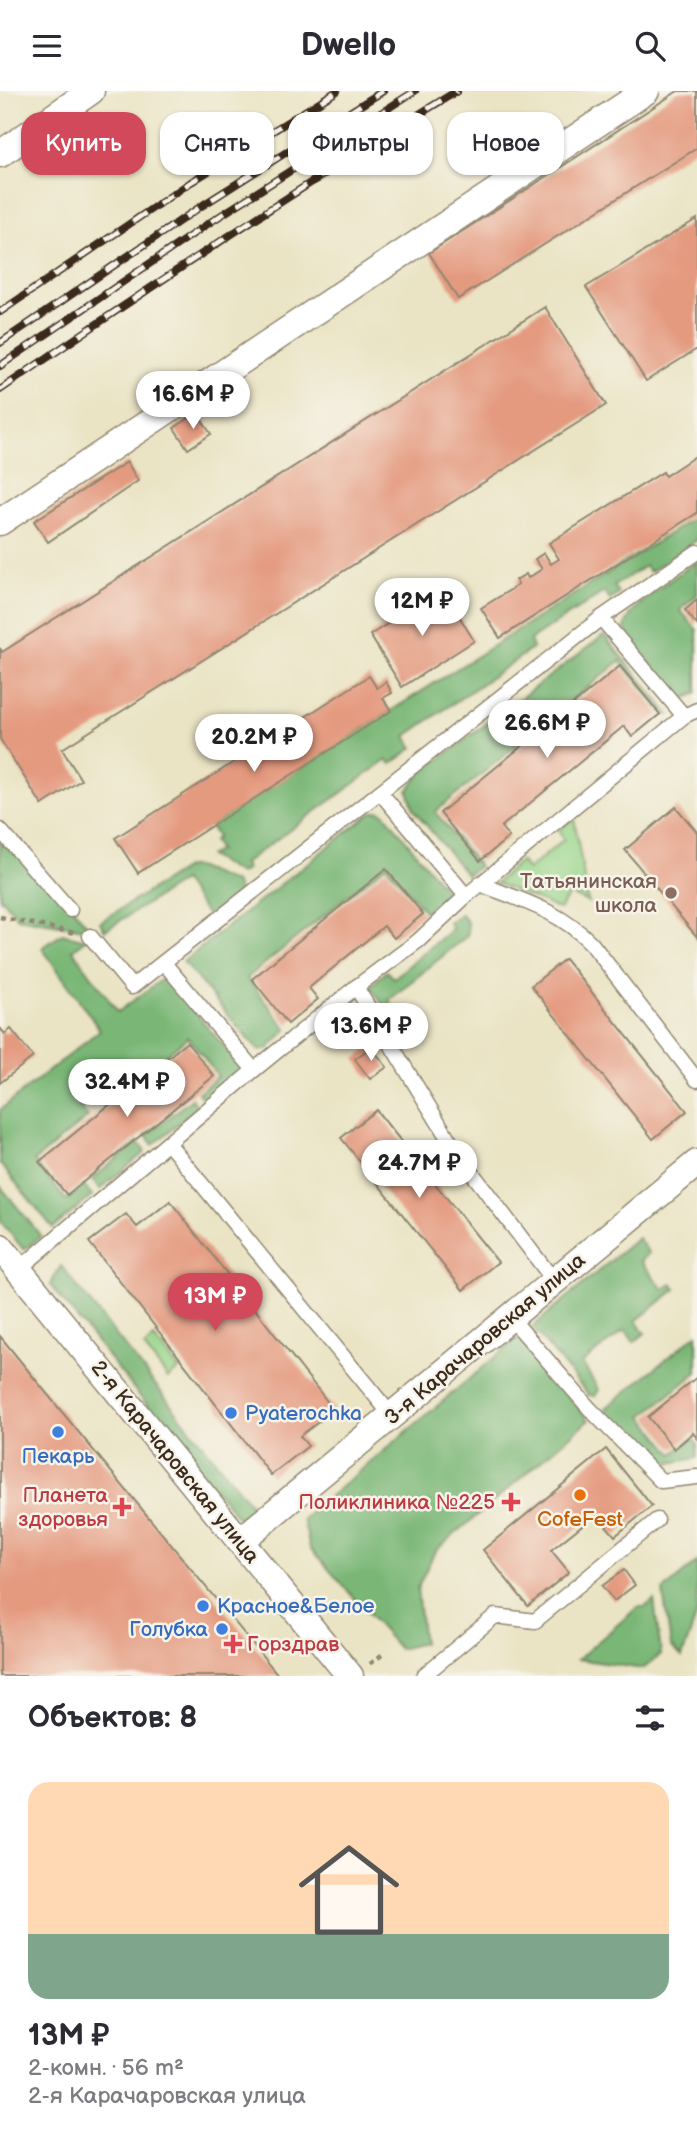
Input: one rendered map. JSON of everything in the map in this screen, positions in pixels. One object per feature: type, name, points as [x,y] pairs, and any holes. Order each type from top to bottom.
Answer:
[{"type":"street","points":[[0,154],[91,91]]},
{"type":"street","points":[[0,522],[646,91]]},
{"type":"street","name":"3-я Карачаровская улица","points":[[240,1541],[697,1163]]},
{"type":"street","name":"2-я Карачаровская улица","points":[[0,1247],[350,1676]]},
{"type":"lane","points":[[90,936],[132,987],[601,618],[697,552]]},
{"type":"lane","points":[[19,1271],[254,1070],[356,987],[418,941],[480,884],[691,713],[601,618]]},
{"type":"lane","points":[[380,792],[466,896]]},
{"type":"lane","points":[[0,830],[70,910]]},
{"type":"lane","points":[[480,884],[555,913],[574,926],[592,943],[697,1080]]},
{"type":"lane","points":[[164,963],[254,1070]]},
{"type":"lane","points":[[356,987],[457,1153],[554,1281]]},
{"type":"lane","points":[[168,1143],[392,1416]]},
{"type":"lane","points":[[510,1318],[589,1408],[661,1481],[697,1477]]},
{"type":"lane","points":[[423,1676],[495,1616],[535,1621],[657,1520]]},
{"type":"path","points":[[0,917],[90,936]]},
{"type":"green space","points":[[697,516],[697,540],[650,572],[645,566],[614,586],[619,594],[610,600],[604,592],[530,640],[533,648],[406,736],[413,748],[391,764],[387,760],[244,863],[247,869],[240,874],[209,856],[219,850],[213,841],[217,837],[210,826]]},
{"type":"green space","points":[[697,561],[697,595],[680,610],[697,630],[697,693],[677,699],[625,630],[627,621],[643,601]]},
{"type":"green space","points":[[604,635],[670,715],[665,715],[620,661],[435,812],[479,866],[467,875],[414,810],[408,791],[421,773]]},
{"type":"green space","points":[[380,811],[448,893],[425,912],[386,865],[247,978],[287,1029],[267,1050],[258,1050],[183,962],[372,812]]},
{"type":"green space","points":[[574,818],[588,902],[570,894],[559,909],[496,883],[520,861],[528,870],[564,839],[558,831]]},
{"type":"green space","points":[[0,841],[3,845],[28,854],[91,930],[18,918],[2,899],[0,900]]},
{"type":"green space","points":[[187,867],[196,867],[235,883],[241,895],[209,918],[183,881],[105,930],[100,922]]},
{"type":"green space","points":[[461,914],[468,924],[467,936],[389,1000],[398,1015],[393,1018],[370,986],[387,971],[394,978],[452,929],[449,922]]},
{"type":"green space","points":[[62,934],[86,940],[73,950],[118,1012],[165,977],[244,1070],[205,1102],[198,1093],[218,1076],[188,1037],[107,1102],[99,1092],[80,1107],[88,1117],[34,1161],[66,1200],[84,1186],[92,1196],[53,1228],[0,1164],[0,1110],[100,1030],[42,948]]},
{"type":"green space","points":[[192,1099],[198,1107],[153,1145],[146,1135]]},
{"type":"green space","points":[[138,1142],[145,1152],[100,1189],[92,1179]]},
{"type":"green space","points":[[0,1186],[41,1236],[24,1250],[0,1221]]},
{"type":"green space","points":[[638,1238],[649,1253],[641,1261],[663,1289],[672,1284],[676,1289],[636,1321],[645,1333],[634,1342],[625,1330],[582,1363],[599,1390],[595,1396],[589,1395],[532,1327]]},
{"type":"green space","points":[[61,1266],[253,1508],[240,1520],[50,1285]]},
{"type":"green space","points":[[697,1334],[697,1372],[643,1416],[673,1454],[693,1438],[697,1443],[697,1458],[665,1464],[662,1470],[609,1417],[606,1408]]},
{"type":"green space","points":[[519,1337],[589,1420],[435,1551],[417,1589],[423,1643],[399,1649],[310,1548],[303,1519]]},
{"type":"green space","points":[[154,1338],[179,1369],[168,1378],[144,1347]]},
{"type":"green space","points":[[697,1562],[697,1614],[682,1657],[671,1646],[663,1591]]},
{"type":"green space","points":[[654,1600],[661,1654],[643,1669],[578,1659],[638,1607],[645,1607]]},
{"type":"building","points":[[678,91],[697,91],[697,148],[458,299],[429,253],[549,175],[564,175],[564,165]]},
{"type":"building","points":[[697,219],[697,349],[646,381],[586,287]]},
{"type":"building","points":[[545,307],[606,405],[62,749],[81,780],[42,805],[0,739],[0,648],[2,652]]},
{"type":"building","points":[[197,413],[211,434],[188,449],[174,428]]},
{"type":"building","points":[[697,455],[697,513],[500,638],[481,608],[518,585],[516,580],[526,574],[528,578],[542,569],[535,559],[544,553],[551,564],[559,559],[549,543],[663,472],[665,476]]},
{"type":"building","points":[[127,462],[138,481],[48,542],[34,521]]},
{"type":"building","points":[[443,589],[474,641],[402,687],[370,635]]},
{"type":"building","points":[[697,600],[697,625],[685,610]]},
{"type":"building","points":[[620,666],[660,714],[632,737],[624,726],[501,827],[509,837],[480,861],[440,813]]},
{"type":"building","points":[[369,676],[377,688],[386,682],[392,693],[383,698],[391,711],[138,873],[115,838]]},
{"type":"building","points":[[676,807],[697,832],[697,937],[625,850]]},
{"type":"building","points":[[386,869],[423,914],[394,938],[384,926],[309,988],[318,999],[288,1024],[252,979]]},
{"type":"building","points":[[565,959],[687,1111],[653,1139],[531,986]]},
{"type":"building","points":[[0,1028],[5,1034],[11,1029],[33,1057],[0,1083]]},
{"type":"building","points":[[187,1042],[214,1076],[67,1195],[39,1162]]},
{"type":"building","points":[[371,1047],[387,1067],[370,1079],[355,1059]]},
{"type":"building","points":[[376,1110],[498,1262],[463,1290],[341,1138]]},
{"type":"building","points":[[170,1201],[334,1410],[300,1436],[308,1446],[271,1475],[89,1242],[126,1214],[137,1227]]},
{"type":"building","points":[[0,1336],[39,1384],[279,1676],[0,1676]]},
{"type":"building","points":[[697,1377],[697,1438],[693,1433],[674,1449],[648,1417]]},
{"type":"building","points":[[606,1449],[652,1506],[615,1536],[596,1514],[551,1550],[569,1572],[528,1606],[483,1550]]},
{"type":"building","points":[[624,1570],[635,1585],[614,1601],[602,1586]]},
{"type":"railway","points":[[0,312],[191,182],[337,91]]},
{"type":"railway","points":[[0,343],[203,205],[383,91]]},
{"type":"railway","points":[[0,366],[212,221],[415,91]]},
{"type":"railway","points":[[0,390],[226,237],[457,91]]},
{"type":"place","name":"Татьянинская школа","points":[[671,893]]},
{"type":"place","name":"Pyaterochka","points":[[231,1413]]},
{"type":"place","name":"Пекарь","points":[[58,1432]]},
{"type":"place","name":"CofeFest","points":[[580,1495]]},
{"type":"place","name":"Поликлиника №225","points":[[511,1502]]},
{"type":"place","name":"Планета здоровья","points":[[122,1507]]},
{"type":"place","name":"Красное&Белое","points":[[203,1606]]},
{"type":"place","name":"Голубка","points":[[222,1629]]},
{"type":"place","name":"Горздрав","points":[[233,1644]]}]
